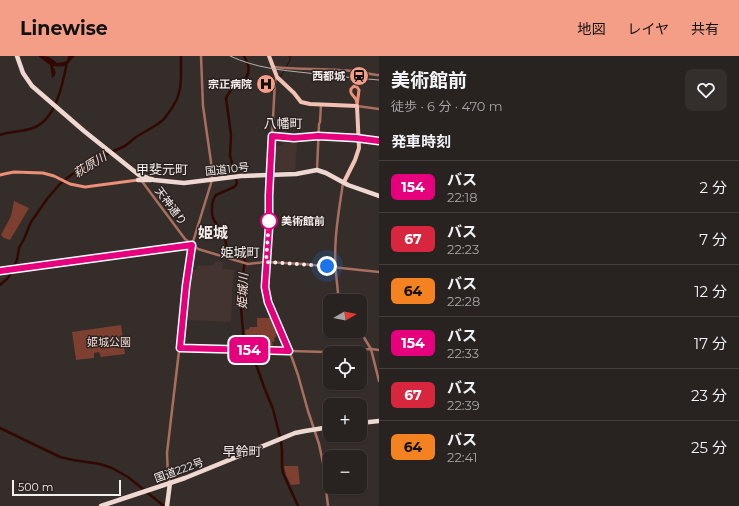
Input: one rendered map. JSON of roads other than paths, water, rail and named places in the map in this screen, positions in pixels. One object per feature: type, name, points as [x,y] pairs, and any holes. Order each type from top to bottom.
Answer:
[{"type":"highway","name":"国道10号","points":[[18,56],[23,73],[29,83],[40,95],[136,173],[141,180],[184,182],[270,174],[296,174],[317,170]]},
{"type":"highway","points":[[317,170],[379,195]]},
{"type":"highway","points":[[367,423],[379,421]]},
{"type":"highway","name":"国道222号","points":[[101,506],[170,484],[299,432],[323,428]]},
{"type":"highway","points":[[167,505],[170,484]]},
{"type":"highway","points":[[162,486],[167,487],[169,490]]},
{"type":"main road","points":[[269,56],[277,77],[301,102],[310,104],[357,106]]},
{"type":"main road","points":[[344,182],[359,148],[356,99],[350,91],[354,86],[359,90],[357,106]]},
{"type":"main road","points":[[0,175],[14,172],[38,172],[54,176],[75,186],[85,187],[141,180]]},
{"type":"street","points":[[170,484],[168,477],[167,453],[192,245],[212,180],[203,106],[201,56]]},
{"type":"street","points":[[273,67],[355,72],[379,76]]},
{"type":"street","points":[[277,77],[275,81],[270,174],[269,228],[265,287],[266,298],[298,375],[304,399],[321,451],[328,506]]},
{"type":"street","points":[[317,170],[321,104]]},
{"type":"street","points":[[357,106],[379,109]]},
{"type":"street","points":[[272,136],[294,138],[318,136],[359,138],[379,141]]},
{"type":"street","name":"天神通り","points":[[141,180],[182,235],[188,242],[198,249],[245,263],[253,264],[266,262],[379,272]]},
{"type":"street","points":[[338,294],[335,267],[336,238],[344,182]]},
{"type":"street","points":[[1,271],[192,245]]},
{"type":"street","points":[[364,338],[371,349],[379,381]]},
{"type":"street","points":[[180,348],[333,352],[371,349],[379,350]]},
{"type":"waterway","name":"萩原川","points":[[0,285],[8,278],[17,260],[19,248],[31,222],[47,199],[60,184],[96,159],[125,146],[164,119],[177,99],[180,89],[181,56]]},
{"type":"waterway","name":"姫城川","points":[[244,56],[247,62],[248,75],[246,78],[238,80],[226,98],[231,135],[230,155],[237,183],[234,187],[216,195],[212,202],[212,213],[214,220],[224,235],[226,245],[229,250],[242,256],[245,260],[240,296],[244,344],[257,367],[273,409],[281,441],[283,473],[298,506]]},
{"type":"waterway","points":[[279,76],[281,76],[290,60],[290,56]]},
{"type":"waterway","points":[[0,135],[33,128],[41,124],[53,109],[57,100],[61,90],[67,62]]},
{"type":"waterway","points":[[0,428],[60,457],[100,464],[112,468],[128,477],[164,506]]},
{"type":"railway","points":[[230,56],[259,66],[379,80]]},
{"type":"place","name":"西都城","points":[[359,76]]},
{"type":"place","name":"宗正病院","points":[[266,84]]},
{"type":"place","name":"美術館前","points":[[269,221]]},
{"type":"district","name":"八幡町","points":[[283,123]]},
{"type":"district","name":"甲斐元町","points":[[162,169]]},
{"type":"district","name":"姫城","points":[[213,233]]},
{"type":"district","name":"姫城町","points":[[240,252]]},
{"type":"district","name":"早鈴町","points":[[242,451]]},
{"type":"park label","name":"姫城公園","points":[[109,342]]}]
